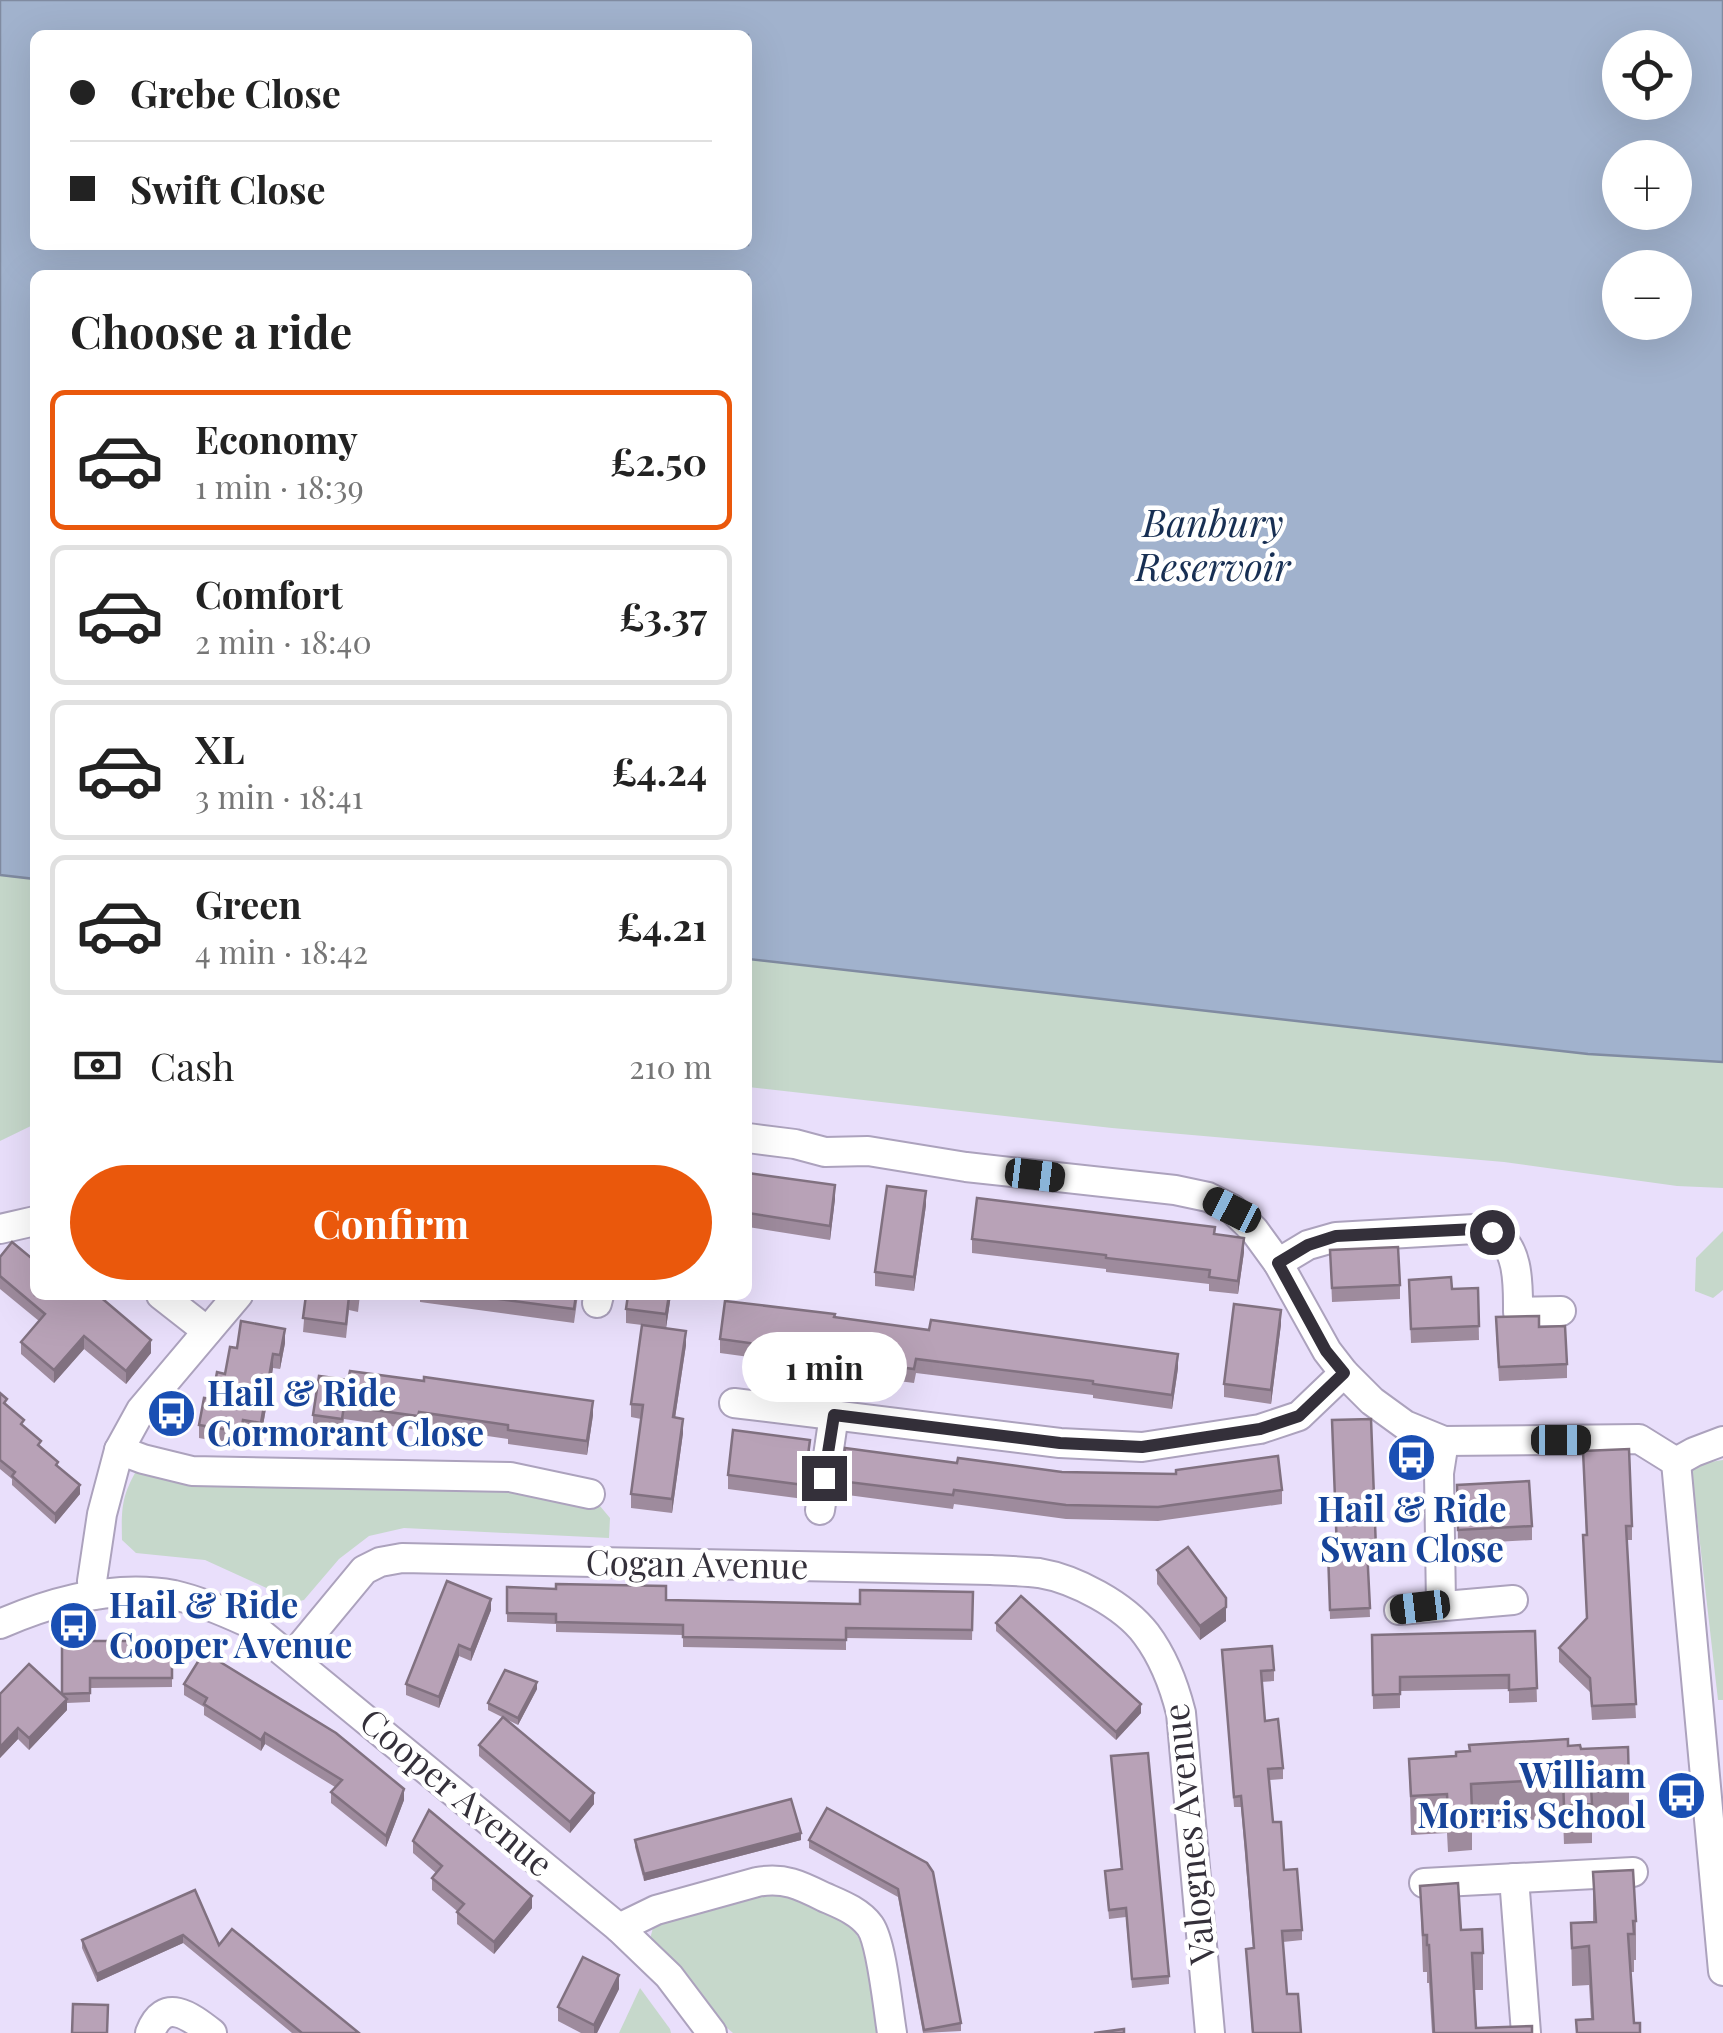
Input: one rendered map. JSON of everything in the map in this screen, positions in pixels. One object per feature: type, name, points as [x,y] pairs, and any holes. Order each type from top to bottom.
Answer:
[{"type":"street","points":[[752,1139],[824,1152],[868,1152],[1208,1197],[1232,1210],[1254,1230],[1278,1263],[1326,1351],[1372,1401],[1406,1425],[1444,1440],[1639,1439],[1676,1462]]},
{"type":"street","points":[[0,1229],[30,1222]]},
{"type":"street","points":[[1278,1263],[1308,1245],[1336,1236],[1475,1229],[1492,1232],[1505,1242],[1512,1255],[1518,1283],[1518,1312],[1562,1311]]},
{"type":"street","points":[[167,1300],[207,1331]]},
{"type":"street","points":[[93,1595],[102,1514],[119,1450],[141,1410],[234,1300]]},
{"type":"street","points":[[734,1403],[1060,1443],[1142,1447],[1260,1429],[1299,1416],[1344,1373]]},
{"type":"street","points":[[820,1510],[834,1415]]},
{"type":"street","points":[[1440,1605],[1439,1473],[1444,1440]]},
{"type":"street","points":[[1676,1462],[1723,1441]]},
{"type":"street","points":[[119,1450],[192,1471],[510,1478],[590,1494]]},
{"type":"street","points":[[1676,1462],[1723,1971]]},
{"type":"street","name":"Cogan Avenue","points":[[292,1657],[364,1570],[402,1558],[992,1570]]},
{"type":"street","name":"Valognes Avenue","points":[[992,1570],[1040,1573],[1077,1584],[1130,1619],[1162,1659],[1182,1713],[1210,2033]]},
{"type":"street","name":"Cooper Avenue","points":[[0,1624],[51,1604],[140,1591],[209,1605],[247,1622],[619,1928],[668,1976],[712,2033]]},
{"type":"street","points":[[1399,1610],[1513,1600]]},
{"type":"street","points":[[1424,1883],[1633,1872]]},
{"type":"street","points":[[1514,1878],[1526,2033]]},
{"type":"street","points":[[619,1928],[656,1910],[757,1882],[792,1881],[856,1912],[870,1925],[892,2033]]},
{"type":"street","points":[[150,2033],[156,2019],[179,2012],[212,2033]]},
{"type":"green space","points":[[0,875],[30,878],[30,1126],[0,1141]]},
{"type":"green space","points":[[752,959],[1588,1054],[1723,1062],[1723,1188],[1677,1186],[1504,1162],[1112,1128],[752,1087]]},
{"type":"green space","points":[[1723,1231],[1723,1290],[1713,1298],[1695,1291],[1696,1258]]},
{"type":"green space","points":[[143,1459],[590,1494],[610,1518],[609,1538],[404,1528],[369,1536],[339,1559],[304,1600],[291,1603],[205,1560],[136,1553],[122,1540],[125,1498]]},
{"type":"green space","points":[[1723,1460],[1723,1700],[1718,1700],[1691,1465]]},
{"type":"green space","points":[[780,1892],[849,1922],[862,1944],[879,2033],[733,2033],[650,1939],[654,1924]]},
{"type":"green space","points":[[640,1988],[670,2029],[671,2033],[619,2033]]},
{"type":"water","name":"Banbury Reservoir","points":[[0,0],[1723,0],[1723,1062],[1588,1054],[752,959],[752,270],[30,270],[30,878],[0,875]]},
{"type":"building","points":[[752,1174],[835,1185],[830,1226],[752,1214]]},
{"type":"building","points":[[887,1186],[926,1191],[914,1277],[875,1272]]},
{"type":"building","points":[[977,1198],[1215,1227],[1214,1234],[1244,1238],[1238,1281],[1209,1277],[1210,1270],[972,1239]]},
{"type":"building","points":[[12,1242],[30,1257],[30,1300],[104,1300],[151,1340],[126,1371],[84,1336],[54,1370],[21,1342],[45,1314],[0,1276],[0,1257]]},
{"type":"building","points":[[1398,1247],[1400,1285],[1332,1288],[1330,1250]]},
{"type":"building","points":[[1451,1277],[1452,1289],[1478,1288],[1479,1326],[1411,1329],[1409,1280]]},
{"type":"building","points":[[305,1300],[349,1300],[346,1324],[303,1318]]},
{"type":"building","points":[[506,1300],[575,1300],[574,1309]]},
{"type":"building","points":[[627,1300],[668,1300],[666,1314],[626,1309]]},
{"type":"building","points":[[725,1301],[929,1330],[931,1320],[1178,1354],[1172,1395],[916,1359],[914,1369],[720,1339]]},
{"type":"building","points":[[1234,1304],[1281,1310],[1271,1390],[1224,1384]]},
{"type":"building","points":[[1539,1316],[1539,1327],[1565,1326],[1567,1364],[1499,1367],[1496,1317]]},
{"type":"building","points":[[241,1321],[285,1329],[280,1355],[273,1354],[261,1423],[243,1420],[241,1432],[199,1425],[204,1398],[212,1399],[217,1372],[225,1374],[230,1347],[237,1348]]},
{"type":"building","points":[[642,1325],[686,1331],[673,1417],[683,1419],[672,1499],[631,1494],[643,1405],[631,1404]]},
{"type":"building","points":[[350,1371],[424,1381],[424,1377],[593,1401],[587,1441],[419,1412],[418,1416],[344,1406],[342,1419],[313,1415],[319,1376],[348,1380]]},
{"type":"building","points":[[0,1393],[7,1399],[4,1403],[24,1420],[21,1424],[41,1441],[38,1445],[80,1485],[55,1514],[12,1476],[15,1472],[0,1460]]},
{"type":"building","points":[[1371,1419],[1376,1549],[1367,1549],[1370,1608],[1330,1610],[1328,1551],[1337,1551],[1332,1420]]},
{"type":"building","points":[[733,1430],[810,1440],[804,1485],[728,1475]]},
{"type":"building","points":[[845,1448],[1062,1472],[1176,1474],[1176,1470],[1278,1456],[1282,1490],[1158,1507],[1066,1505],[954,1490],[953,1495],[840,1481]]},
{"type":"building","points":[[1629,1449],[1632,1526],[1626,1526],[1636,1704],[1592,1706],[1590,1678],[1559,1648],[1587,1618],[1583,1451]]},
{"type":"building","points":[[1529,1481],[1532,1526],[1458,1530],[1457,1485]]},
{"type":"building","points":[[1188,1547],[1226,1598],[1226,1607],[1200,1626],[1157,1570]]},
{"type":"building","points":[[447,1581],[491,1599],[471,1650],[459,1645],[439,1697],[406,1684]]},
{"type":"building","points":[[556,1584],[666,1586],[666,1600],[860,1604],[860,1590],[973,1592],[972,1630],[846,1628],[846,1640],[683,1637],[683,1625],[556,1622],[556,1614],[507,1613],[507,1587],[556,1589]]},
{"type":"building","points":[[1021,1596],[1141,1704],[1116,1732],[996,1623]]},
{"type":"building","points":[[1535,1631],[1537,1688],[1509,1690],[1509,1675],[1400,1677],[1400,1694],[1373,1695],[1372,1635]]},
{"type":"building","points":[[62,1641],[172,1641],[172,1678],[90,1678],[90,1693],[62,1694]]},
{"type":"building","points":[[1272,1646],[1274,1670],[1261,1671],[1265,1721],[1278,1719],[1283,1768],[1268,1769],[1273,1822],[1281,1822],[1284,1870],[1297,1869],[1302,1930],[1282,1931],[1287,1994],[1298,1994],[1301,2033],[1253,2033],[1246,1949],[1254,1948],[1246,1849],[1241,1796],[1234,1797],[1222,1650]]},
{"type":"building","points":[[204,1652],[336,1733],[404,1789],[386,1836],[331,1792],[342,1780],[265,1733],[261,1740],[204,1704],[207,1698],[184,1684]]},
{"type":"building","points":[[29,1664],[67,1699],[29,1738],[18,1728],[0,1747],[0,1694]]},
{"type":"building","points":[[505,1670],[537,1682],[518,1718],[488,1703]]},
{"type":"building","points":[[503,1717],[594,1793],[570,1822],[479,1745]]},
{"type":"building","points":[[1568,1739],[1568,1746],[1580,1745],[1581,1749],[1628,1747],[1629,1784],[1591,1786],[1592,1804],[1564,1806],[1563,1779],[1471,1784],[1472,1811],[1448,1813],[1447,1794],[1411,1796],[1409,1759],[1456,1756],[1456,1752],[1470,1751],[1469,1745]]},
{"type":"building","points":[[1148,1753],[1169,1976],[1132,1979],[1126,1908],[1109,1910],[1105,1871],[1122,1869],[1111,1756]]},
{"type":"building","points":[[791,1799],[801,1833],[644,1874],[635,1840]]},
{"type":"building","points":[[827,1808],[927,1863],[933,1872],[961,2023],[924,2030],[898,1889],[809,1840]]},
{"type":"building","points":[[429,1810],[532,1896],[494,1942],[457,1912],[464,1904],[432,1878],[442,1866],[413,1841]]},
{"type":"building","points":[[1633,1870],[1636,1921],[1634,1934],[1628,1934],[1634,2023],[1640,2023],[1640,2033],[1577,2033],[1576,2020],[1593,2019],[1589,1946],[1572,1948],[1571,1923],[1596,1922],[1593,1872]]},
{"type":"building","points":[[1458,1883],[1461,1930],[1482,1929],[1483,1953],[1472,1953],[1476,2028],[1532,2026],[1532,2033],[1434,2033],[1429,1945],[1427,1935],[1423,1935],[1420,1886]]},
{"type":"building","points":[[195,1890],[219,1945],[232,1929],[359,2033],[302,2033],[183,1935],[97,1974],[82,1940]]},
{"type":"building","points":[[583,1957],[619,1975],[594,2025],[558,2007]]},
{"type":"building","points":[[73,2004],[108,2005],[107,2033],[72,2033]]},
{"type":"place","name":"Hail & Ride Cormorant Close","points":[[172,1414]]},
{"type":"place","name":"Hail & Ride Swan Close","points":[[1412,1458]]},
{"type":"place","name":"Hail & Ride Cooper Avenue","points":[[74,1626]]},
{"type":"place","name":"William Morris School","points":[[1681,1796]]},
{"type":"route","points":[[824,1478],[834,1415],[1060,1443],[1142,1447],[1260,1429],[1299,1416],[1344,1373],[1326,1351],[1278,1263],[1308,1245],[1336,1236],[1475,1229],[1492,1232]]}]
